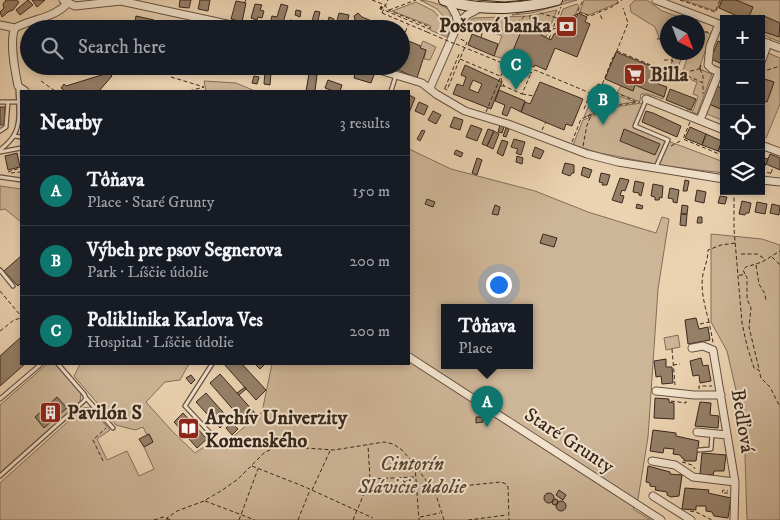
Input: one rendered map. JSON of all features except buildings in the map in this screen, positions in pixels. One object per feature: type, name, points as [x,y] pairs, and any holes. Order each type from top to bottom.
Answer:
[{"type":"main road","points":[[446,1],[481,8],[520,8],[559,4]]},
{"type":"street","points":[[656,0],[720,25]]},
{"type":"street","points":[[36,20],[47,17],[64,8],[66,2],[75,6],[121,1],[209,20]]},
{"type":"street","points":[[446,1],[456,15],[458,28]]},
{"type":"street","points":[[430,88],[458,28],[467,15],[481,8]]},
{"type":"street","points":[[0,25],[15,28]]},
{"type":"street","points":[[20,25],[12,33],[12,39],[18,86],[24,90]]},
{"type":"street","points":[[720,27],[710,46],[708,65],[720,73]]},
{"type":"street","points":[[765,42],[780,48]]},
{"type":"street","points":[[396,75],[422,83],[436,94],[465,111],[508,124],[587,154],[618,162],[720,178]]},
{"type":"street","points":[[700,120],[720,75]]},
{"type":"street","points":[[646,101],[720,128]]},
{"type":"street","points":[[765,146],[780,152]]},
{"type":"street","points":[[765,180],[780,182]]},
{"type":"street","name":"Bedľová","points":[[692,348],[704,346],[713,350],[735,482],[734,520]]},
{"type":"street","name":"Staré Grunty","points":[[410,358],[661,520]]},
{"type":"street","points":[[656,391],[694,395],[721,395]]},
{"type":"street","points":[[697,432],[727,435]]},
{"type":"street","points":[[652,461],[674,465],[693,477],[735,482]]},
{"type":"street","points":[[653,496],[691,520]]},
{"type":"lane","points":[[390,90],[396,75]]},
{"type":"lane","points":[[0,151],[14,136],[17,124],[18,86]]},
{"type":"lane","points":[[646,101],[635,126],[668,140],[655,168]]},
{"type":"lane","points":[[0,102],[18,102]]},
{"type":"lane","points":[[0,131],[6,127],[8,102]]},
{"type":"lane","points":[[14,136],[20,137]]},
{"type":"lane","points":[[0,151],[20,148]]},
{"type":"lane","points":[[0,177],[20,180]]},
{"type":"lane","points":[[0,270],[13,286]]},
{"type":"lane","points":[[0,399],[40,365]]},
{"type":"lane","points":[[59,365],[113,428]]},
{"type":"lane","points":[[211,365],[185,406],[211,434]]},
{"type":"lane","points":[[0,476],[86,398]]},
{"type":"lane","points":[[699,450],[711,449],[712,434]]},
{"type":"path","points":[[372,0],[385,5],[388,10],[430,27],[429,29],[410,21]]},
{"type":"path","points":[[382,10],[388,0]]},
{"type":"path","points":[[388,10],[416,0]]},
{"type":"path","points":[[552,29],[563,26],[566,20],[576,15],[583,0]]},
{"type":"path","points":[[578,12],[590,16],[610,8],[622,0]]},
{"type":"path","points":[[680,0],[715,12],[720,0]]},
{"type":"path","points":[[690,4],[692,0]]},
{"type":"path","points":[[380,3],[378,9],[381,10],[382,7],[380,9],[382,10],[382,14],[398,20]]},
{"type":"path","points":[[549,39],[557,18],[559,4]]},
{"type":"path","points":[[587,117],[593,109],[628,23],[623,8]]},
{"type":"path","points":[[382,10],[407,20]]},
{"type":"path","points":[[539,12],[557,18]]},
{"type":"path","points":[[599,12],[602,19]]},
{"type":"path","points":[[530,14],[530,24]]},
{"type":"path","points":[[493,34],[516,24],[526,15]]},
{"type":"path","points":[[410,25],[531,73]]},
{"type":"path","points":[[481,37],[484,30]]},
{"type":"path","points":[[705,32],[708,32],[711,39]]},
{"type":"path","points":[[458,38],[466,42],[465,48],[447,90],[444,88],[460,52]]},
{"type":"path","points":[[616,51],[658,68]]},
{"type":"path","points":[[460,59],[500,76]]},
{"type":"path","points":[[672,60],[677,70],[689,77],[699,79],[703,83]]},
{"type":"path","points":[[702,62],[700,69],[702,71],[703,102],[706,92]]},
{"type":"path","points":[[504,86],[500,76],[505,64]]},
{"type":"path","points":[[522,94],[531,73],[537,66]]},
{"type":"path","points":[[765,71],[780,66]]},
{"type":"path","points":[[681,72],[700,69],[706,71]]},
{"type":"path","points":[[535,70],[590,93]]},
{"type":"path","points":[[488,108],[503,71]]},
{"type":"path","points":[[170,76],[204,87],[193,90]]},
{"type":"path","points":[[519,85],[514,83],[515,81],[521,82],[523,79]]},
{"type":"path","points":[[40,81],[54,90]]},
{"type":"path","points":[[584,109],[590,93],[594,91],[598,84],[602,85]]},
{"type":"path","points":[[501,86],[522,94],[534,96]]},
{"type":"path","points":[[597,87],[601,88]]},
{"type":"path","points":[[597,87],[598,94]]},
{"type":"path","points":[[615,92],[638,102]]},
{"type":"path","points":[[570,145],[581,119],[614,106],[646,101]]},
{"type":"path","points":[[582,149],[585,142],[584,135],[593,115],[593,109]]},
{"type":"path","points":[[662,151],[683,139],[692,117]]},
{"type":"path","points":[[683,139],[720,154]]},
{"type":"path","points":[[770,173],[773,167]]},
{"type":"path","points":[[8,174],[7,171],[20,168]]},
{"type":"path","points":[[13,169],[14,173]]},
{"type":"path","points":[[765,171],[776,175]]},
{"type":"path","points":[[734,195],[742,323],[746,346],[754,368],[759,370]]},
{"type":"path","points":[[708,343],[713,342],[702,293],[708,250],[721,245],[736,243]]},
{"type":"path","points":[[780,251],[772,257],[743,268],[747,277],[747,299],[751,308],[748,327],[761,378],[770,387],[780,406]]},
{"type":"path","points":[[741,254],[757,254],[765,260]]},
{"type":"path","points":[[772,257],[780,264]]},
{"type":"path","points":[[756,264],[759,284],[766,301]]},
{"type":"path","points":[[738,275],[745,275]]},
{"type":"path","points":[[0,291],[20,316]]},
{"type":"path","points":[[0,332],[20,317]]},
{"type":"path","points":[[700,324],[709,322]]},
{"type":"path","points":[[672,349],[675,388]]},
{"type":"path","points":[[673,364],[680,364]]},
{"type":"path","points":[[103,461],[94,440],[95,437],[106,429],[108,423]]},
{"type":"path","points":[[167,519],[177,511],[204,501],[238,479],[264,452],[275,448],[292,447],[330,450],[384,442],[393,444],[402,450],[415,465],[436,495],[444,520]]},
{"type":"path","points":[[353,520],[370,479],[368,445]]},
{"type":"path","points":[[298,520],[330,450]]},
{"type":"path","points":[[679,461],[692,464],[697,474]]},
{"type":"path","points":[[415,465],[419,519],[441,513]]},
{"type":"path","points":[[252,466],[374,518]]},
{"type":"path","points":[[239,520],[259,469]]},
{"type":"path","points":[[370,479],[416,477]]},
{"type":"path","points":[[432,490],[504,483],[508,487],[508,520]]},
{"type":"path","points":[[204,501],[255,520]]},
{"type":"path","points":[[468,520],[509,515]]},
{"type":"path","points":[[154,520],[171,520]]},
{"type":"green space","points":[[420,0],[443,6],[453,15],[445,18],[437,9]]},
{"type":"green space","points":[[568,0],[577,0],[532,13],[512,15]]},
{"type":"green space","points":[[584,0],[617,0],[618,3],[589,15],[580,12]]},
{"type":"green space","points":[[635,0],[647,0],[662,11],[674,15],[660,15],[660,40],[655,27],[631,12],[630,5]]},
{"type":"green space","points":[[683,0],[722,0],[716,11]]},
{"type":"green space","points":[[736,0],[780,0],[780,42],[765,36],[765,15],[745,15]]},
{"type":"green space","points":[[416,2],[434,11],[450,30],[447,37],[430,30],[431,26],[392,11]]},
{"type":"green space","points":[[577,4],[579,6],[575,15],[564,19],[562,25],[558,23],[563,9]]},
{"type":"green space","points":[[557,10],[546,37],[541,35],[543,30],[537,28],[538,24],[532,22],[531,25],[525,23],[509,60],[494,56],[502,36],[475,25],[463,28],[467,22],[474,18],[529,16]]},
{"type":"green space","points":[[705,32],[711,34],[705,52]]},
{"type":"green space","points":[[423,41],[436,47],[430,60],[424,59],[426,50],[420,48]]},
{"type":"green space","points":[[768,53],[780,58],[780,104],[766,138],[765,101],[767,101],[774,82],[765,79],[765,60]]},
{"type":"green space","points":[[672,60],[681,60],[676,74],[670,72]]},
{"type":"green space","points":[[687,60],[702,60],[699,69],[712,74],[697,114],[687,113],[688,109],[693,111],[698,96],[693,94],[697,82],[681,76]]},
{"type":"green space","points":[[204,81],[236,83],[253,90],[206,90]]},
{"type":"green space","points":[[599,85],[601,88],[592,107],[593,114],[584,117],[597,86]]},
{"type":"green space","points":[[635,85],[664,97],[663,99],[648,94],[641,94],[640,101],[638,101],[617,93],[621,86],[633,91]]},
{"type":"green space","points":[[612,93],[635,102],[614,105],[594,113],[594,106],[608,101]]},
{"type":"green space","points":[[643,104],[633,128],[720,161],[720,173],[666,166],[600,153],[573,145],[583,120],[615,107]]},
{"type":"green space","points":[[709,104],[720,109],[720,119],[707,114],[704,116]]},
{"type":"green space","name":"Cintorín Slávičie údolie","points":[[410,149],[451,169],[535,191],[588,212],[656,233],[662,217],[669,219],[658,289],[648,437],[638,499],[633,509],[651,520],[0,520],[0,483],[83,408],[90,407],[110,430],[97,439],[107,460],[127,451],[139,476],[154,469],[144,447],[153,442],[149,434],[147,435],[143,427],[135,430],[116,425],[74,376],[80,365],[188,365],[180,380],[165,382],[146,402],[195,453],[210,443],[229,440],[262,412],[272,365],[410,365]]},
{"type":"green space","points":[[0,186],[20,189],[20,221],[5,209],[0,210]]},
{"type":"green space","points":[[711,234],[762,239],[780,245],[780,520],[747,520],[744,425],[727,351],[711,322]]},
{"type":"green space","points":[[678,335],[680,347],[666,350],[664,338]]},
{"type":"green space","points":[[46,365],[56,365],[81,393],[80,402],[0,473],[0,405]]},
{"type":"tram line","points":[[478,0],[504,2],[527,0]]},
{"type":"place","name":"Poštová banka","points":[[567,26]]},
{"type":"place","name":"Billa","points":[[634,75]]},
{"type":"place","name":"Poliklinika Karlova Ves","points":[[516,90]]},
{"type":"place","name":"Výbeh pre psov Segnerova","points":[[603,125]]},
{"type":"place","name":"Pavilón S","points":[[51,413]]},
{"type":"place","name":"Tôňava","points":[[487,427]]},
{"type":"place","name":"Archív Univerzity Komenského","points":[[189,429]]}]
